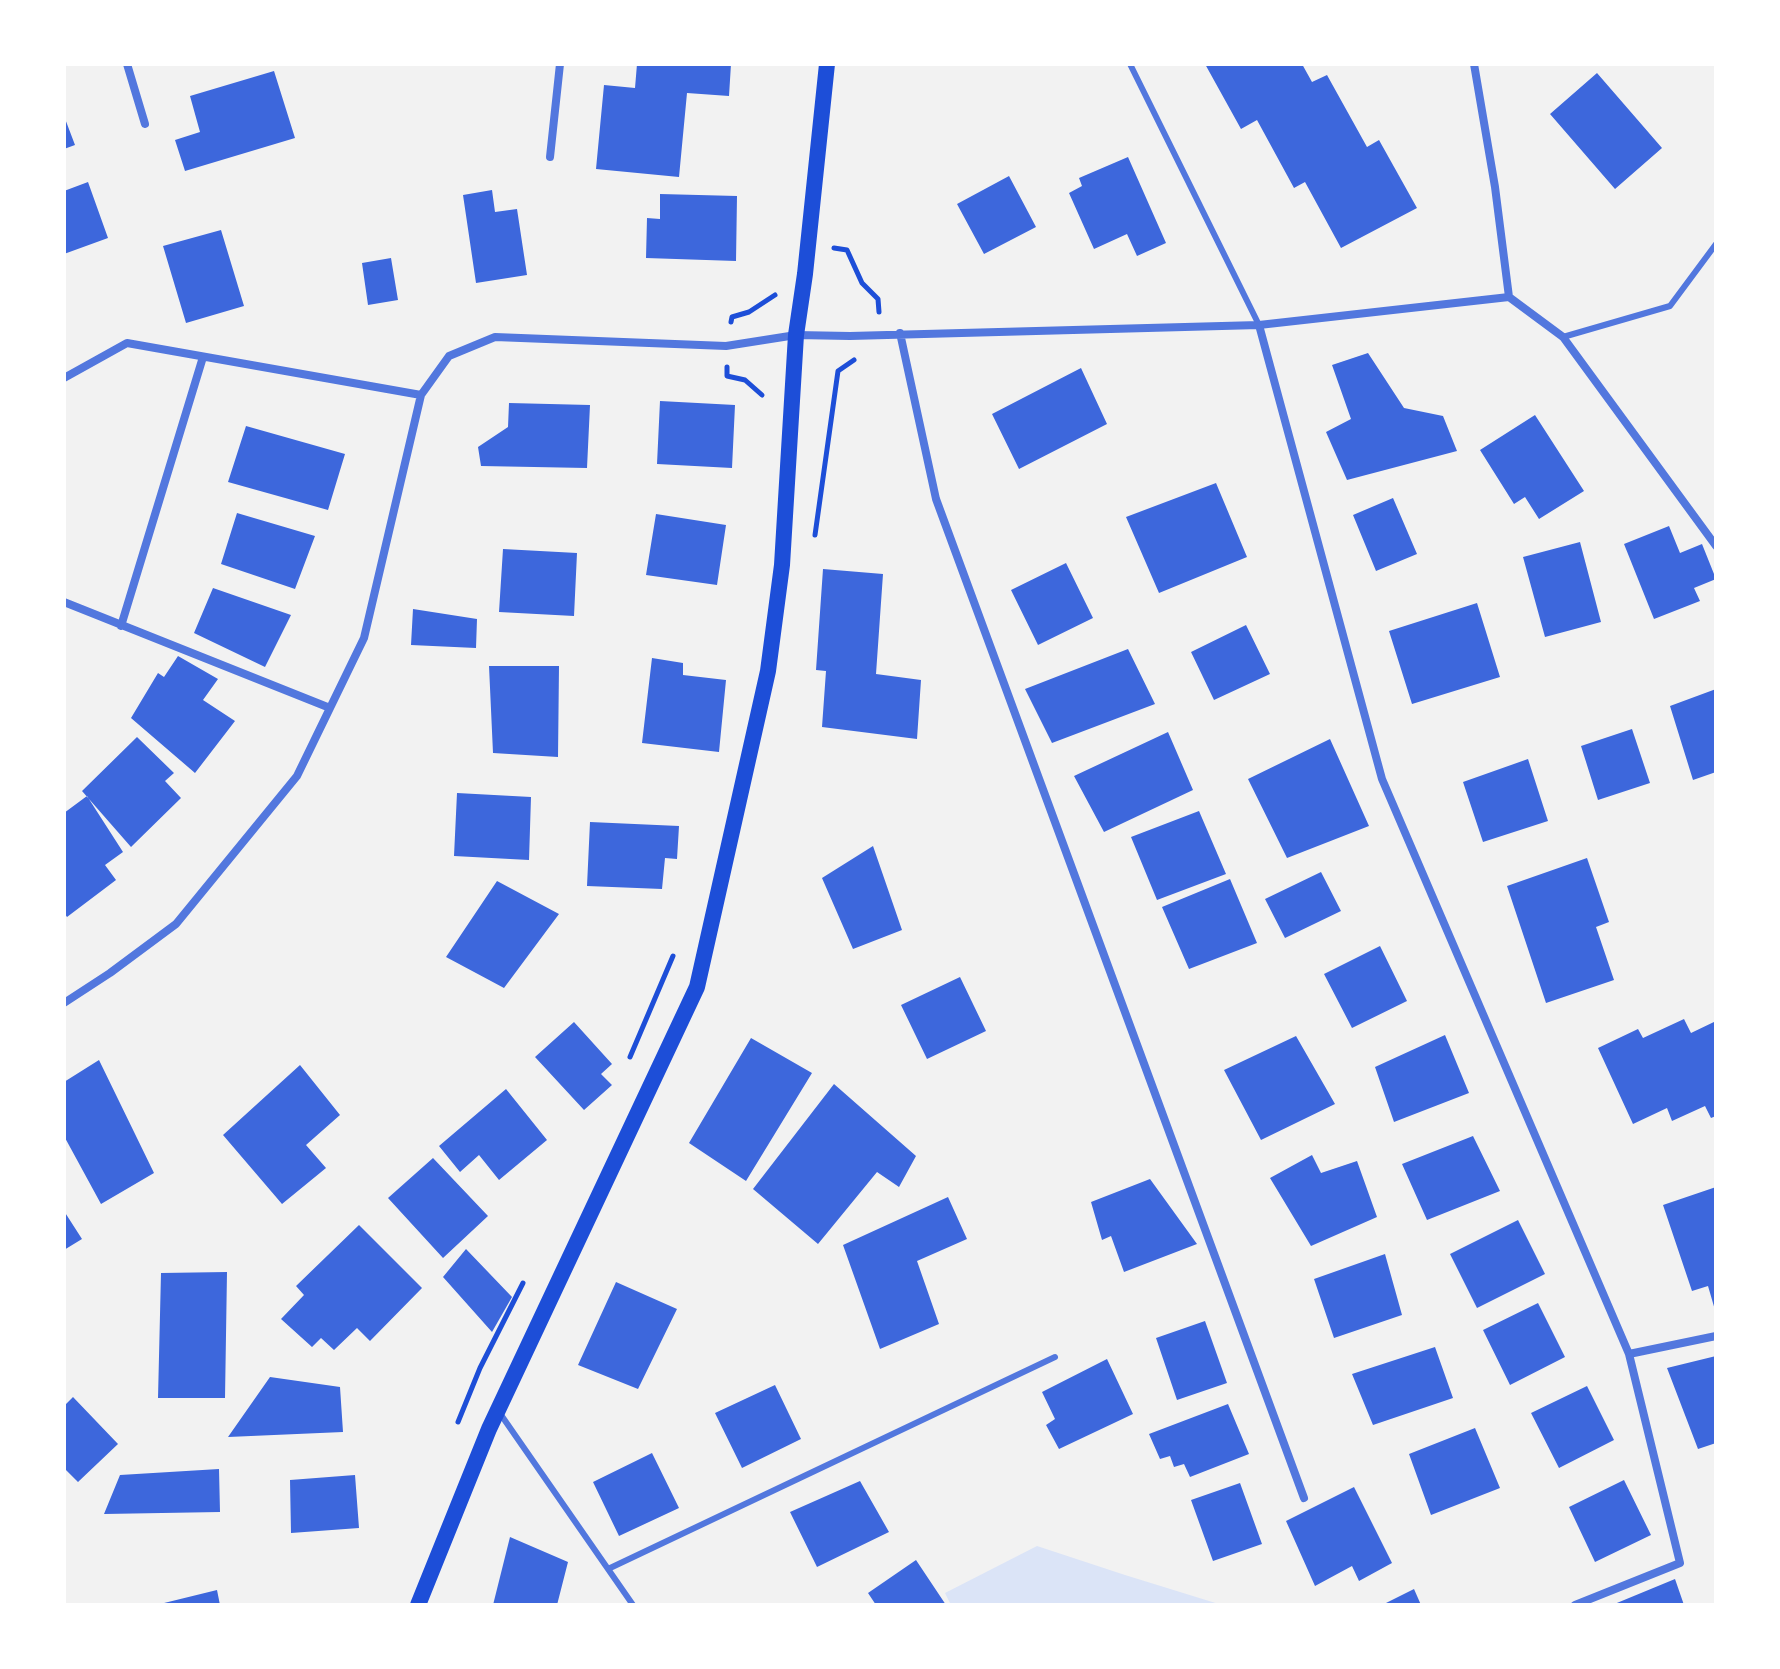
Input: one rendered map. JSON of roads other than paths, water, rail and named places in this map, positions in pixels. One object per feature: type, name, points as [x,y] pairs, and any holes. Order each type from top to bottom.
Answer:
[{"type":"main road","points":[[418,1605],[483,1443],[697,987],[768,671],[782,565],[796,335],[827,64]]},
{"type":"street","points":[[127,64],[145,124]]},
{"type":"street","points":[[550,157],[560,64]]},
{"type":"street","points":[[1474,64],[1495,187],[1509,297]]},
{"type":"street","points":[[64,1003],[176,924],[297,776],[364,638],[421,395],[449,356],[495,337],[726,346],[796,335],[1259,325],[1509,297],[1563,337],[1716,546]]},
{"type":"street","points":[[1259,325],[1382,779],[1629,1354],[1680,1563],[1575,1605]]},
{"type":"street","points":[[900,333],[936,499],[1304,1498]]},
{"type":"street","points":[[64,378],[127,343],[421,395]]},
{"type":"street","points":[[121,626],[203,357]]},
{"type":"street","points":[[64,602],[330,708]]},
{"type":"street","points":[[1629,1354],[1716,1336]]},
{"type":"lane","points":[[1130,64],[1259,325]]},
{"type":"lane","points":[[1563,337],[1670,306],[1716,244]]},
{"type":"lane","points":[[608,1569],[1055,1357]]},
{"type":"lane","points":[[499,1412],[633,1605]]}]
